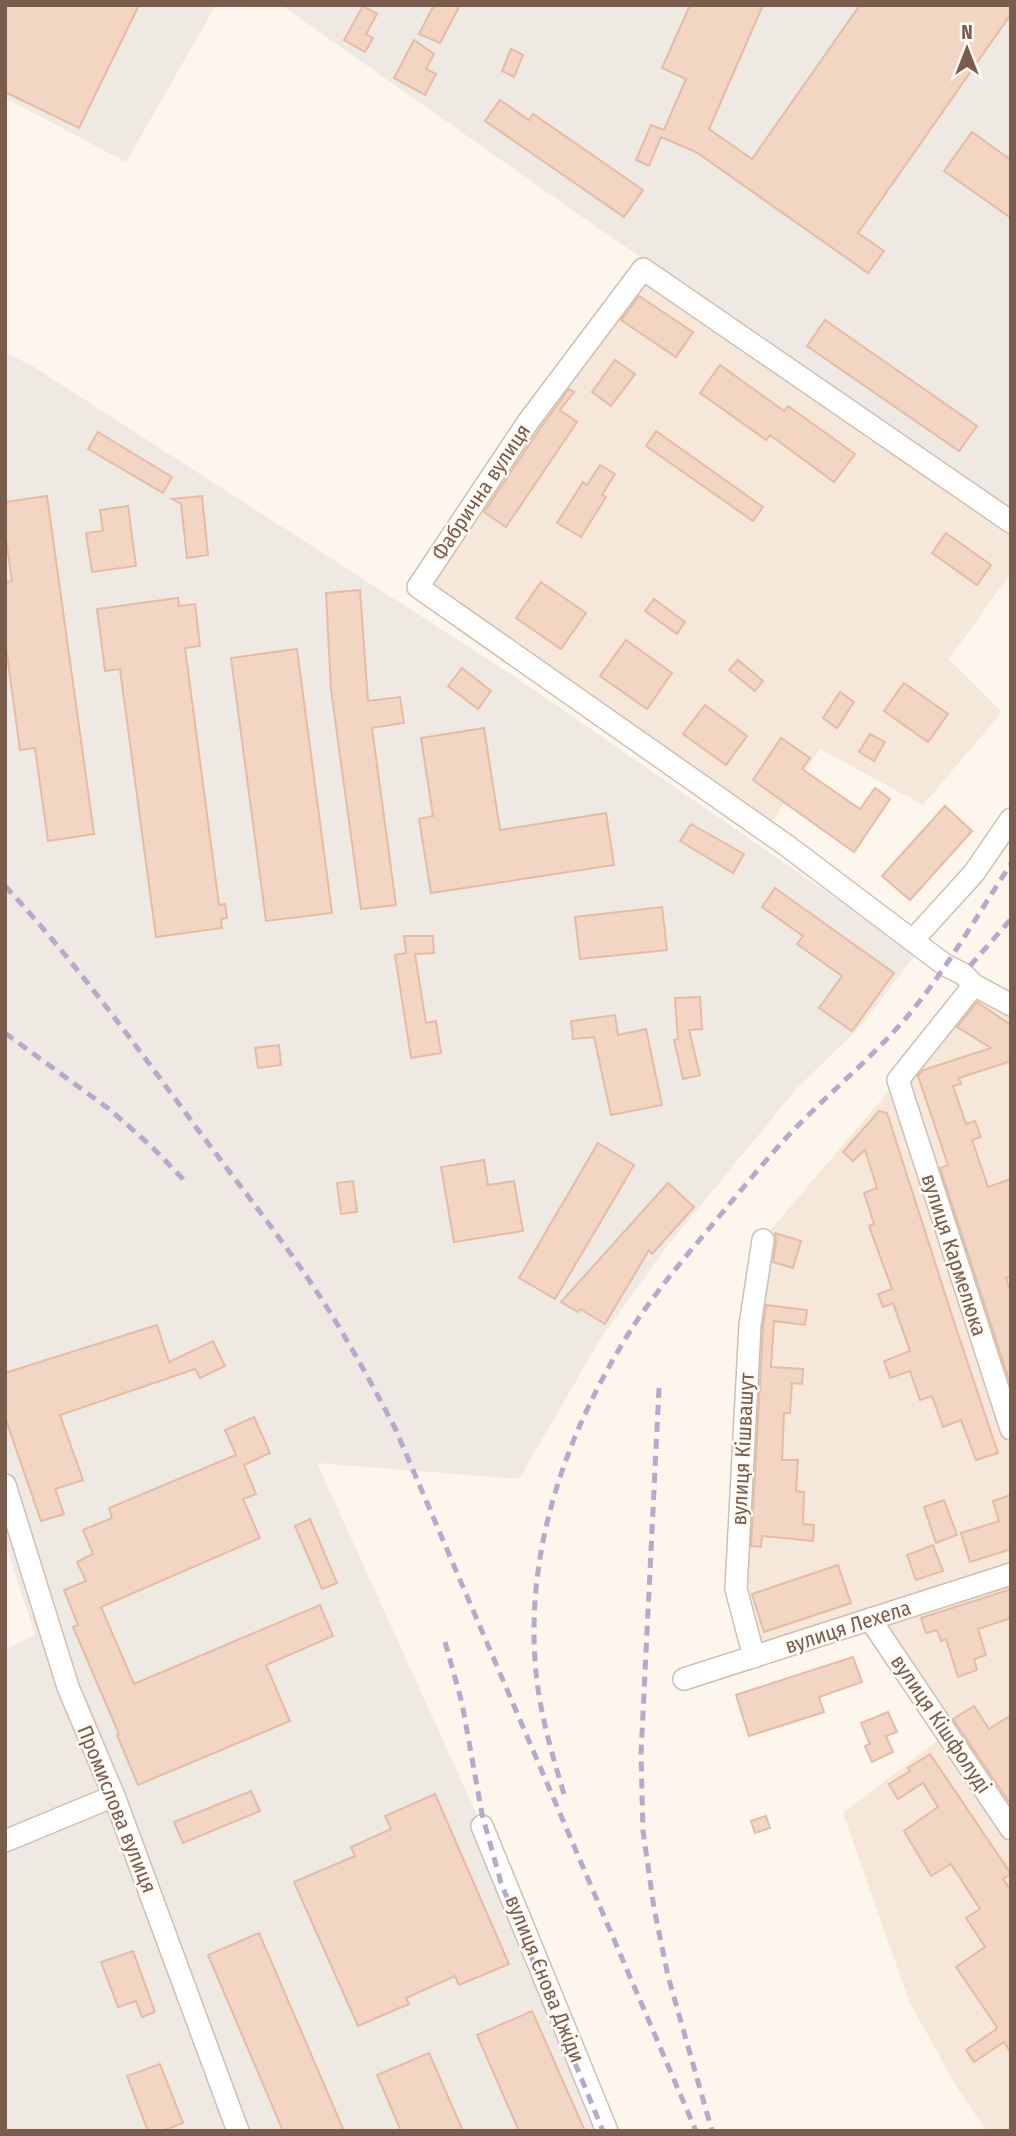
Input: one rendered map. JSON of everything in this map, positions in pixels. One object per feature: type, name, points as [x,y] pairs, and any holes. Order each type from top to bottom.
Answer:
[{"type":"street","name":"Фабрична вулиця","points":[[1011,522],[643,269],[528,422],[418,587],[786,845],[944,965],[1011,1005]]},
{"type":"street","points":[[913,940],[974,873],[1011,819]]},
{"type":"street","name":"вулиця Кармелюка","points":[[974,985],[898,1080],[1011,1429]]},
{"type":"street","name":"вулиця Кішвашут","points":[[754,1657],[736,1589],[750,1325],[762,1240]]},
{"type":"street","name":"Промислова вулиця","points":[[5,1485],[68,1687],[114,1796],[238,2131]]},
{"type":"street","name":"вулиця Лехела","points":[[684,1679],[1011,1574]]},
{"type":"street","name":"вулиця Кішфолуді","points":[[870,1619],[1011,1829]]},
{"type":"street","points":[[5,1841],[114,1796]]},
{"type":"street","name":"вулиця Єнова Джіди","points":[[482,1826],[607,2131]]},
{"type":"shaded area","points":[[5,5],[216,5],[126,162],[5,98]]},
{"type":"shaded area","points":[[281,5],[1011,5],[1011,509],[592,224]]},
{"type":"shaded area","points":[[643,269],[1011,522],[1011,573],[949,659],[1002,712],[923,805],[820,749],[770,825],[427,585]]},
{"type":"shaded area","points":[[5,352],[34,367],[520,680],[916,954],[860,1027],[797,1088],[664,1250],[601,1338],[519,1479],[317,1463],[482,1826],[607,2131],[5,2131],[5,1649],[35,1635],[5,1542]]},
{"type":"shaded area","points":[[974,985],[1011,1005],[1011,2131],[987,2131],[957,2088],[909,2001],[843,1813],[946,1734],[870,1619],[752,1658],[733,1589],[763,1239],[898,1080]]},
{"type":"building","points":[[5,5],[139,5],[79,128],[5,92]]},
{"type":"building","points":[[434,5],[460,5],[440,43],[419,34]]},
{"type":"building","points":[[690,5],[763,5],[709,129],[752,159],[860,5],[1011,5],[1011,14],[858,233],[884,251],[868,273],[696,152],[661,137],[649,166],[636,160],[651,125],[664,130],[686,79],[662,68]]},
{"type":"building","points":[[363,6],[377,14],[366,34],[373,38],[365,52],[344,40]]},
{"type":"building","points":[[414,40],[434,54],[426,69],[436,74],[425,95],[394,78]]},
{"type":"building","points":[[511,49],[523,55],[514,77],[502,71]]},
{"type":"building","points":[[500,100],[529,120],[533,114],[643,190],[624,217],[485,121]]},
{"type":"building","points":[[972,132],[1011,160],[1011,218],[944,171]]},
{"type":"building","points":[[639,296],[693,332],[676,357],[621,320]]},
{"type":"building","points":[[825,320],[977,426],[959,451],[807,346]]},
{"type":"building","points":[[615,360],[635,374],[611,406],[592,392]]},
{"type":"building","points":[[720,365],[784,411],[788,406],[855,454],[834,482],[770,435],[766,440],[700,393]]},
{"type":"building","points":[[569,389],[574,392],[560,410],[577,422],[506,527],[484,512]]},
{"type":"building","points":[[656,431],[763,507],[753,521],[646,446]]},
{"type":"building","points":[[98,432],[172,477],[163,493],[88,449]]},
{"type":"building","points":[[600,465],[615,474],[602,495],[606,497],[581,537],[557,523],[583,482],[587,485]]},
{"type":"building","points":[[47,496],[94,834],[48,841],[35,748],[20,750],[5,640],[5,582],[12,581],[5,532],[5,502]]},
{"type":"building","points":[[202,496],[208,555],[187,558],[181,504],[172,499]]},
{"type":"building","points":[[128,506],[136,566],[92,572],[86,533],[103,531],[100,510]]},
{"type":"building","points":[[946,533],[991,565],[977,585],[932,553]]},
{"type":"building","points":[[541,582],[586,613],[561,649],[516,618]]},
{"type":"building","points":[[360,590],[368,701],[400,697],[404,723],[372,728],[396,905],[361,909],[331,690],[326,593]]},
{"type":"building","points":[[178,598],[179,606],[195,604],[200,646],[185,648],[219,905],[225,904],[227,918],[221,919],[222,928],[156,937],[120,669],[105,671],[97,609]]},
{"type":"building","points":[[654,599],[685,622],[677,634],[645,611]]},
{"type":"building","points":[[626,640],[672,673],[647,709],[600,676]]},
{"type":"building","points":[[297,649],[332,913],[266,921],[231,658]]},
{"type":"building","points":[[738,660],[763,681],[755,691],[729,670]]},
{"type":"building","points":[[462,668],[491,691],[478,709],[448,686]]},
{"type":"building","points":[[904,683],[948,714],[928,742],[884,711]]},
{"type":"building","points":[[840,692],[854,702],[837,728],[823,718]]},
{"type":"building","points":[[705,705],[747,736],[726,765],[683,734]]},
{"type":"building","points":[[484,728],[500,830],[606,813],[614,865],[431,893],[419,819],[433,816],[421,738]]},
{"type":"building","points":[[870,734],[885,742],[874,761],[859,752]]},
{"type":"building","points":[[781,738],[810,758],[802,769],[860,809],[875,788],[890,799],[854,852],[753,780]]},
{"type":"building","points":[[945,806],[972,831],[910,900],[882,876]]},
{"type":"building","points":[[691,824],[744,854],[733,873],[680,841]]},
{"type":"building","points":[[775,888],[894,973],[852,1031],[819,1008],[842,976],[797,944],[803,936],[762,907]]},
{"type":"building","points":[[662,907],[667,950],[580,959],[575,917]]},
{"type":"building","points":[[404,936],[433,936],[434,953],[415,954],[426,1023],[436,1021],[441,1053],[411,1058],[395,955],[406,953]]},
{"type":"building","points":[[700,997],[702,1029],[689,1030],[700,1075],[683,1079],[674,1040],[678,1039],[675,998]]},
{"type":"building","points":[[977,1002],[1011,1025],[1011,1061],[959,1078],[961,1084],[953,1086],[966,1124],[975,1121],[981,1137],[972,1140],[988,1187],[1011,1179],[1011,1276],[1006,1278],[1011,1292],[1011,1386],[940,1168],[948,1165],[918,1076],[923,1070],[991,1048],[957,1027]]},
{"type":"building","points":[[615,1015],[618,1035],[646,1029],[662,1105],[611,1115],[594,1037],[573,1039],[571,1021]]},
{"type":"building","points":[[279,1045],[281,1065],[258,1068],[255,1048]]},
{"type":"building","points":[[879,1111],[887,1113],[998,1453],[976,1460],[961,1420],[943,1427],[932,1396],[920,1400],[910,1371],[890,1378],[884,1361],[910,1351],[893,1303],[883,1307],[878,1294],[892,1289],[869,1226],[874,1224],[864,1193],[877,1188],[865,1150],[853,1161],[843,1152]]},
{"type":"building","points":[[598,1143],[634,1165],[555,1299],[519,1278]]},
{"type":"building","points":[[484,1160],[488,1185],[514,1181],[523,1231],[454,1242],[441,1167]]},
{"type":"building","points":[[353,1181],[357,1212],[341,1214],[337,1183]]},
{"type":"building","points":[[668,1183],[694,1207],[652,1254],[649,1250],[605,1324],[580,1309],[578,1312],[561,1302]]},
{"type":"building","points":[[775,1233],[801,1241],[793,1268],[773,1262]]},
{"type":"building","points":[[766,1305],[807,1310],[805,1325],[774,1321],[771,1367],[803,1369],[802,1384],[792,1383],[790,1413],[784,1413],[782,1460],[798,1460],[796,1491],[804,1492],[803,1524],[814,1525],[813,1541],[762,1536],[761,1547],[751,1546]]},
{"type":"building","points":[[157,1325],[169,1362],[213,1341],[225,1366],[200,1378],[195,1369],[60,1415],[83,1480],[55,1489],[64,1514],[41,1521],[5,1417],[5,1373]]},
{"type":"building","points":[[254,1417],[270,1453],[244,1465],[256,1494],[243,1499],[260,1538],[101,1607],[134,1684],[320,1605],[333,1636],[266,1665],[290,1721],[138,1785],[73,1627],[78,1625],[64,1590],[86,1581],[77,1562],[93,1554],[83,1530],[112,1518],[109,1508],[236,1455],[225,1430]]},
{"type":"building","points":[[1011,1495],[1011,1549],[970,1562],[961,1533],[999,1521],[993,1501]]},
{"type":"building","points":[[944,1500],[957,1535],[936,1543],[924,1507]]},
{"type":"building","points":[[310,1519],[337,1583],[322,1589],[295,1526]]},
{"type":"building","points":[[933,1545],[943,1571],[916,1580],[907,1555]]},
{"type":"building","points":[[838,1565],[851,1603],[764,1632],[752,1594]]},
{"type":"building","points":[[1011,1589],[1011,1618],[978,1629],[986,1655],[974,1659],[977,1670],[958,1677],[946,1639],[941,1641],[937,1630],[926,1633],[921,1618]]},
{"type":"building","points":[[853,1657],[862,1682],[819,1697],[824,1712],[749,1736],[736,1695]]},
{"type":"building","points":[[974,1706],[989,1729],[1011,1715],[1011,1805],[953,1719]]},
{"type":"building","points":[[888,1712],[897,1732],[886,1736],[893,1752],[872,1762],[865,1746],[870,1744],[861,1723]]},
{"type":"building","points":[[930,1754],[1011,1874],[1003,1879],[1011,1891],[1011,2053],[1004,2042],[974,2062],[966,2050],[997,2027],[956,1967],[985,1947],[966,1918],[980,1909],[951,1864],[931,1876],[904,1831],[938,1807],[923,1783],[898,1799],[889,1784]]},
{"type":"building","points":[[251,1791],[260,1811],[183,1843],[174,1822]]},
{"type":"building","points":[[435,1794],[509,1964],[459,1985],[455,1976],[406,1998],[409,2004],[358,2026],[294,1882],[355,1856],[351,1847],[391,1829],[385,1816]]},
{"type":"building","points":[[766,1816],[770,1828],[755,1833],[751,1821]]},
{"type":"building","points":[[259,1933],[344,2131],[283,2131],[208,1955]]},
{"type":"building","points":[[133,1951],[155,2012],[142,2017],[136,2001],[118,2007],[101,1962]]},
{"type":"building","points":[[532,2011],[585,2131],[519,2131],[477,2035]]},
{"type":"building","points":[[429,2053],[463,2131],[401,2131],[377,2075]]},
{"type":"building","points":[[160,2064],[183,2123],[163,2131],[148,2131],[127,2076]]},
{"type":"railway","points":[[564,1794],[540,1703],[534,1626],[544,1535],[571,1447],[589,1405],[634,1325],[665,1282],[786,1138],[877,1049],[921,1000],[1011,864]]},
{"type":"railway","points":[[5,886],[102,1002],[265,1218],[317,1292],[365,1372],[395,1428],[696,2131]]},
{"type":"railway","points":[[970,966],[1011,919]]},
{"type":"railway","points":[[5,1033],[109,1109],[184,1180]]},
{"type":"railway","points":[[659,1388],[641,1754],[643,1831],[654,1908],[668,1976],[712,2131]]},
{"type":"railway","points":[[445,1642],[462,1703],[482,1814],[501,1883],[603,2131]]}]
